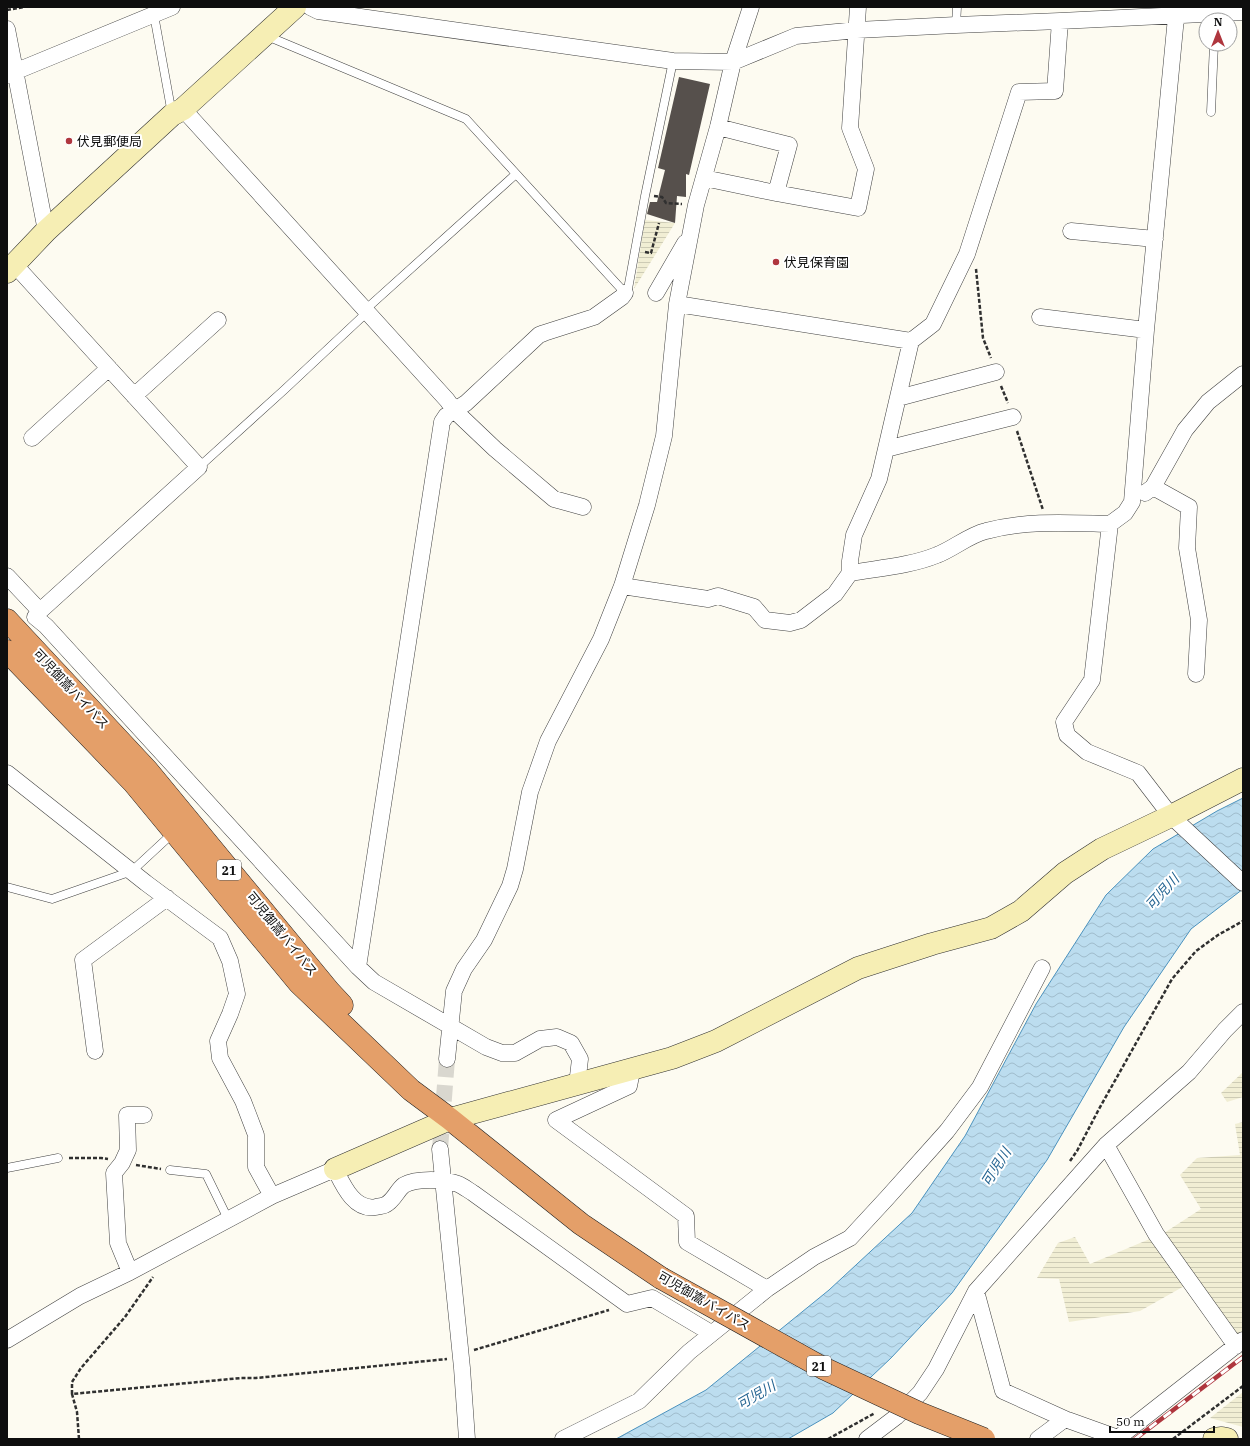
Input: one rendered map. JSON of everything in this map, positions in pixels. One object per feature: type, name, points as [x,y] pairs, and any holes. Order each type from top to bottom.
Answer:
[{"type":"highway","name":"可児御嵩バイパス","points":[[7,620],[147,770],[328,991],[419,1081],[450,1119]]},
{"type":"highway","name":"可児御嵩バイパス","points":[[7,651],[133,782],[299,983],[411,1090],[450,1119],[581,1224],[662,1278],[823,1368],[919,1413],[984,1439]]},
{"type":"street","points":[[11,73],[172,7]]},
{"type":"street","points":[[310,7],[318,11],[673,61],[733,62],[796,36],[857,30],[1060,21],[1177,11],[1198,14]]},
{"type":"street","points":[[447,1059],[454,991],[464,969],[484,940],[510,886],[515,869],[530,792],[548,741],[601,639],[622,586],[647,505],[664,436],[677,304],[696,205],[718,127],[733,62],[751,7]]},
{"type":"street","points":[[704,178],[858,208],[866,169],[850,128],[858,7]]},
{"type":"street","points":[[285,10],[264,35],[46,231],[11,268],[109,368],[199,467],[35,617],[51,631],[358,967],[374,982],[486,1047],[502,1053],[515,1052],[540,1039],[556,1037],[571,1043],[580,1059],[577,1085]]},
{"type":"street","points":[[1132,502],[1146,330],[1177,11]]},
{"type":"street","points":[[622,586],[708,599],[718,596],[754,608],[765,620],[790,623],[802,620],[835,594],[850,573],[850,560],[854,535],[879,479],[911,341],[933,324],[967,254],[1019,92],[1054,91],[1060,21]]},
{"type":"street","points":[[7,29],[11,73],[46,231]]},
{"type":"street","points":[[177,112],[366,310],[455,411],[495,449],[554,499],[583,507]]},
{"type":"street","points":[[718,127],[789,145],[776,193]]},
{"type":"street","points":[[1071,231],[1155,239]]},
{"type":"street","points":[[656,293],[691,233]]},
{"type":"street","points":[[358,967],[442,422],[446,416],[466,403],[539,335],[594,317],[622,297],[625,293]]},
{"type":"street","points":[[677,304],[911,341]]},
{"type":"street","points":[[1040,317],[1146,330]]},
{"type":"street","points":[[134,396],[218,320]]},
{"type":"street","points":[[32,438],[109,368]]},
{"type":"street","points":[[898,398],[996,372]]},
{"type":"street","points":[[850,573],[915,563],[937,555],[984,531],[1011,525],[1047,522],[1110,524],[1125,513],[1132,502],[1154,487],[1185,430],[1208,402],[1243,374]]},
{"type":"street","points":[[886,449],[1013,417]]},
{"type":"street","points":[[1154,487],[1189,507],[1187,548],[1199,620],[1196,674]]},
{"type":"street","points":[[1110,524],[1092,680],[1064,722],[1067,735],[1087,752],[1138,773],[1171,816],[1243,883]]},
{"type":"street","points":[[7,576],[40,611]]},
{"type":"street","points":[[7,773],[166,898],[220,938],[230,961],[237,994],[218,1040],[220,1058],[243,1101],[256,1135],[256,1167],[272,1196]]},
{"type":"street","points":[[7,1340],[80,1296],[130,1272],[228,1218],[272,1196],[450,1119],[630,1071],[672,1058],[716,1042],[858,968],[932,944],[991,928],[1021,911],[1065,873],[1102,849],[1243,779]]},
{"type":"street","points":[[95,1051],[83,960],[166,898]]},
{"type":"street","points":[[563,1439],[639,1401],[689,1352],[767,1289],[814,1257],[850,1238],[947,1131],[980,1087],[1042,968]]},
{"type":"street","points":[[867,1439],[896,1417],[920,1393],[936,1369],[976,1291],[1106,1145],[1189,1072],[1225,1030],[1243,1012]]},
{"type":"street","points":[[630,1071],[631,1076],[628,1086],[556,1120],[686,1216],[687,1242],[767,1289]]},
{"type":"street","points":[[130,1272],[118,1243],[114,1173],[122,1163],[128,1150],[127,1115],[144,1115]]},
{"type":"street","points":[[976,1291],[1004,1391],[1064,1419],[1118,1438],[1240,1343],[1156,1234],[1106,1145]]},
{"type":"street","points":[[440,1149],[467,1439]]},
{"type":"street","points":[[335,1169],[346,1190],[358,1203],[370,1208],[386,1205],[394,1198],[403,1186],[414,1181],[443,1180],[458,1184],[473,1193],[627,1304],[652,1298],[711,1333]]},
{"type":"street","points":[[1038,1439],[1064,1419]]},
{"type":"street","points":[[1214,1439],[1226,1439]]},
{"type":"lane","points":[[956,25],[957,7]]},
{"type":"lane","points":[[154,15],[169,106],[177,112]]},
{"type":"lane","points":[[264,35],[466,119],[625,293],[628,289],[634,250],[673,61]]},
{"type":"lane","points":[[1211,112],[1214,52]]},
{"type":"lane","points":[[199,467],[362,317],[366,310],[516,174]]},
{"type":"lane","points":[[7,887],[52,899],[132,871],[174,832]]},
{"type":"lane","points":[[7,1168],[58,1158]]},
{"type":"lane","points":[[170,1170],[206,1174],[228,1218]]},
{"type":"path","points":[[7,10],[24,7]]},
{"type":"path","points":[[645,196],[662,198],[666,203],[696,205]]},
{"type":"path","points":[[634,250],[651,253],[659,222]]},
{"type":"path","points":[[1069,1163],[1172,979],[1196,951],[1218,935],[1243,921]]},
{"type":"path","points":[[80,1439],[77,1412],[72,1394],[72,1382],[81,1368],[125,1317],[162,1265],[162,1255]]},
{"type":"path","points":[[72,1394],[448,1359],[627,1304]]},
{"type":"path","points":[[1173,1439],[1243,1386]]},
{"type":"path","points":[[828,1439],[876,1412]]},
{"type":"shaded area","points":[[645,220],[675,223],[634,289]]},
{"type":"shaded area","points":[[1243,1072],[1243,1097],[1227,1102],[1221,1093]]},
{"type":"shaded area","points":[[1243,1122],[1243,1337],[1240,1339],[1195,1280],[1140,1311],[1069,1322],[1059,1279],[1037,1278],[1058,1243],[1075,1237],[1090,1264],[1164,1233],[1201,1209],[1180,1175],[1197,1158],[1240,1155],[1235,1124]]},
{"type":"shaded area","points":[[1243,1392],[1243,1427],[1210,1418]]},
{"type":"water","name":"可児川","points":[[1243,798],[1243,889],[1191,929],[1124,1027],[1047,1160],[952,1293],[891,1358],[833,1413],[788,1439],[616,1439],[706,1390],[829,1290],[912,1213],[965,1136],[1036,1004],[1106,895],[1153,849],[1217,811]]},
{"type":"building","points":[[679,77],[710,84],[689,175],[686,174],[686,197],[677,196],[675,223],[647,214],[650,202],[657,202],[665,170],[658,168]]},
{"type":"tunnel","points":[[440,1149],[447,1059]]},
{"type":"railway","points":[[1135,1439],[1243,1357]]},
{"type":"place","name":"伏見郵便局","points":[[69,141]]},
{"type":"place","name":"伏見保育園","points":[[776,262]]}]
